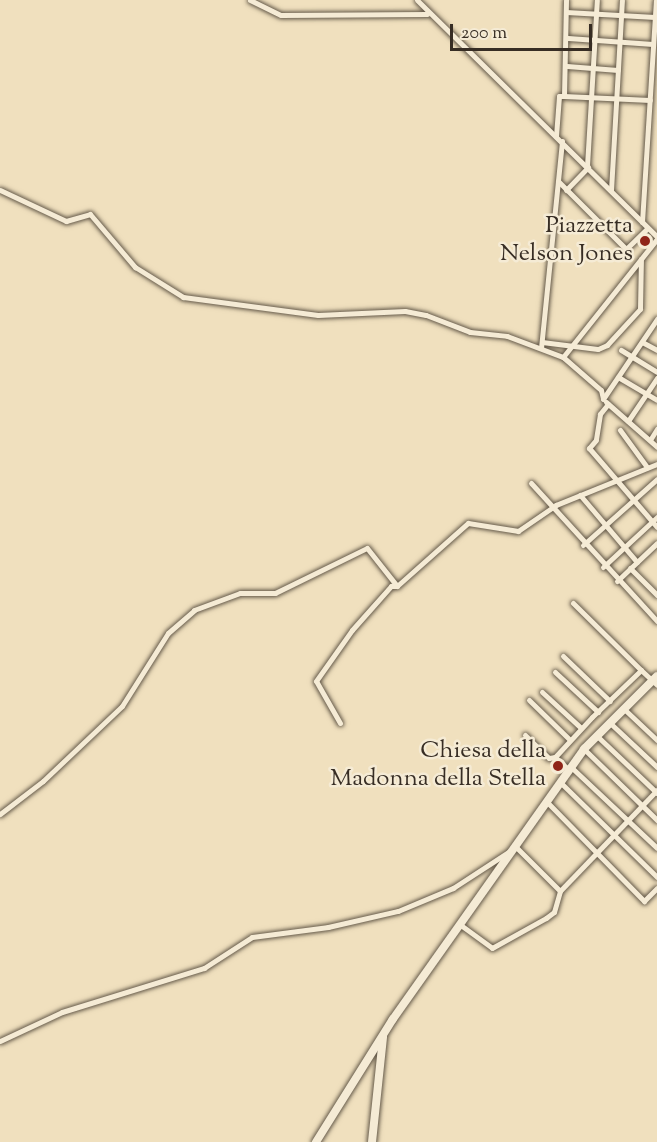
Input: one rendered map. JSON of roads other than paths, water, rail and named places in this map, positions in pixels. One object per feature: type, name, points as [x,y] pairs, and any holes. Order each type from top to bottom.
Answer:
[{"type":"street","points":[[250,0],[281,15],[427,14]]},
{"type":"street","points":[[417,0],[427,14],[562,141],[657,238],[562,357]]},
{"type":"street","points":[[564,96],[568,38],[564,32],[566,0]]},
{"type":"street","points":[[566,190],[587,166],[597,0]]},
{"type":"street","points":[[610,190],[622,0]]},
{"type":"street","points":[[642,222],[656,0]]},
{"type":"street","points":[[566,12],[655,16]]},
{"type":"street","points":[[568,38],[653,44]]},
{"type":"street","points":[[567,66],[618,70]]},
{"type":"street","points":[[556,136],[559,96],[650,100]]},
{"type":"street","points":[[649,112],[657,118]]},
{"type":"street","points":[[542,345],[562,141]]},
{"type":"street","points":[[558,182],[626,249],[648,228]]},
{"type":"street","points":[[0,190],[66,221],[90,214],[112,235],[135,267],[183,297],[318,315],[405,311],[542,345],[603,348],[638,314],[641,259]]},
{"type":"street","points":[[603,399],[657,319]]},
{"type":"street","points":[[642,342],[657,350]]},
{"type":"street","points":[[542,345],[562,357],[601,390],[603,399],[657,447]]},
{"type":"street","points":[[621,350],[657,372]]},
{"type":"street","points":[[618,378],[657,400]]},
{"type":"street","points":[[628,421],[657,378]]},
{"type":"street","points":[[603,567],[656,522],[589,448],[596,440],[600,414],[608,404]]},
{"type":"street","points":[[650,440],[657,429]]},
{"type":"street","points":[[620,430],[647,467]]},
{"type":"street","points":[[340,723],[316,681],[352,630],[391,586],[397,586],[468,523],[518,531],[551,509],[580,495],[657,464]]},
{"type":"street","points":[[583,545],[657,479]]},
{"type":"street","points":[[531,483],[603,567],[655,619]]},
{"type":"street","points":[[580,495],[637,562]]},
{"type":"street","points":[[617,581],[657,543]]},
{"type":"street","points":[[0,814],[43,781],[122,706],[168,633],[194,610],[240,593],[275,593],[367,548],[397,586]]},
{"type":"street","points":[[630,568],[657,595]]},
{"type":"street","points":[[316,1142],[384,1033],[462,926],[595,734],[622,706],[655,680],[641,670],[573,603]]},
{"type":"street","points":[[655,619],[657,609]]},
{"type":"street","points":[[563,656],[610,701]]},
{"type":"street","points":[[525,735],[549,758],[555,757],[581,728],[641,670]]},
{"type":"street","points":[[555,672],[598,712]]},
{"type":"street","points":[[542,692],[581,728]]},
{"type":"street","points":[[529,700],[570,740]]},
{"type":"street","points":[[622,706],[657,740]]},
{"type":"street","points":[[608,721],[657,767]]},
{"type":"street","points":[[462,926],[492,948],[554,912],[560,891],[657,792],[595,734]]},
{"type":"street","points":[[584,749],[657,819]]},
{"type":"street","points":[[555,757],[657,848]]},
{"type":"street","points":[[561,783],[657,877]]},
{"type":"street","points":[[547,802],[644,901],[657,888]]},
{"type":"street","points":[[516,847],[560,891]]},
{"type":"street","points":[[0,1041],[62,1012],[204,968],[252,937],[328,927],[398,911],[453,888],[516,847]]},
{"type":"street","points":[[372,1142],[384,1033]]},
{"type":"place","name":"Piazzetta Nelson Jones","points":[[645,241]]},
{"type":"place","name":"Chiesa della Madonna della Stella","points":[[558,766]]}]
